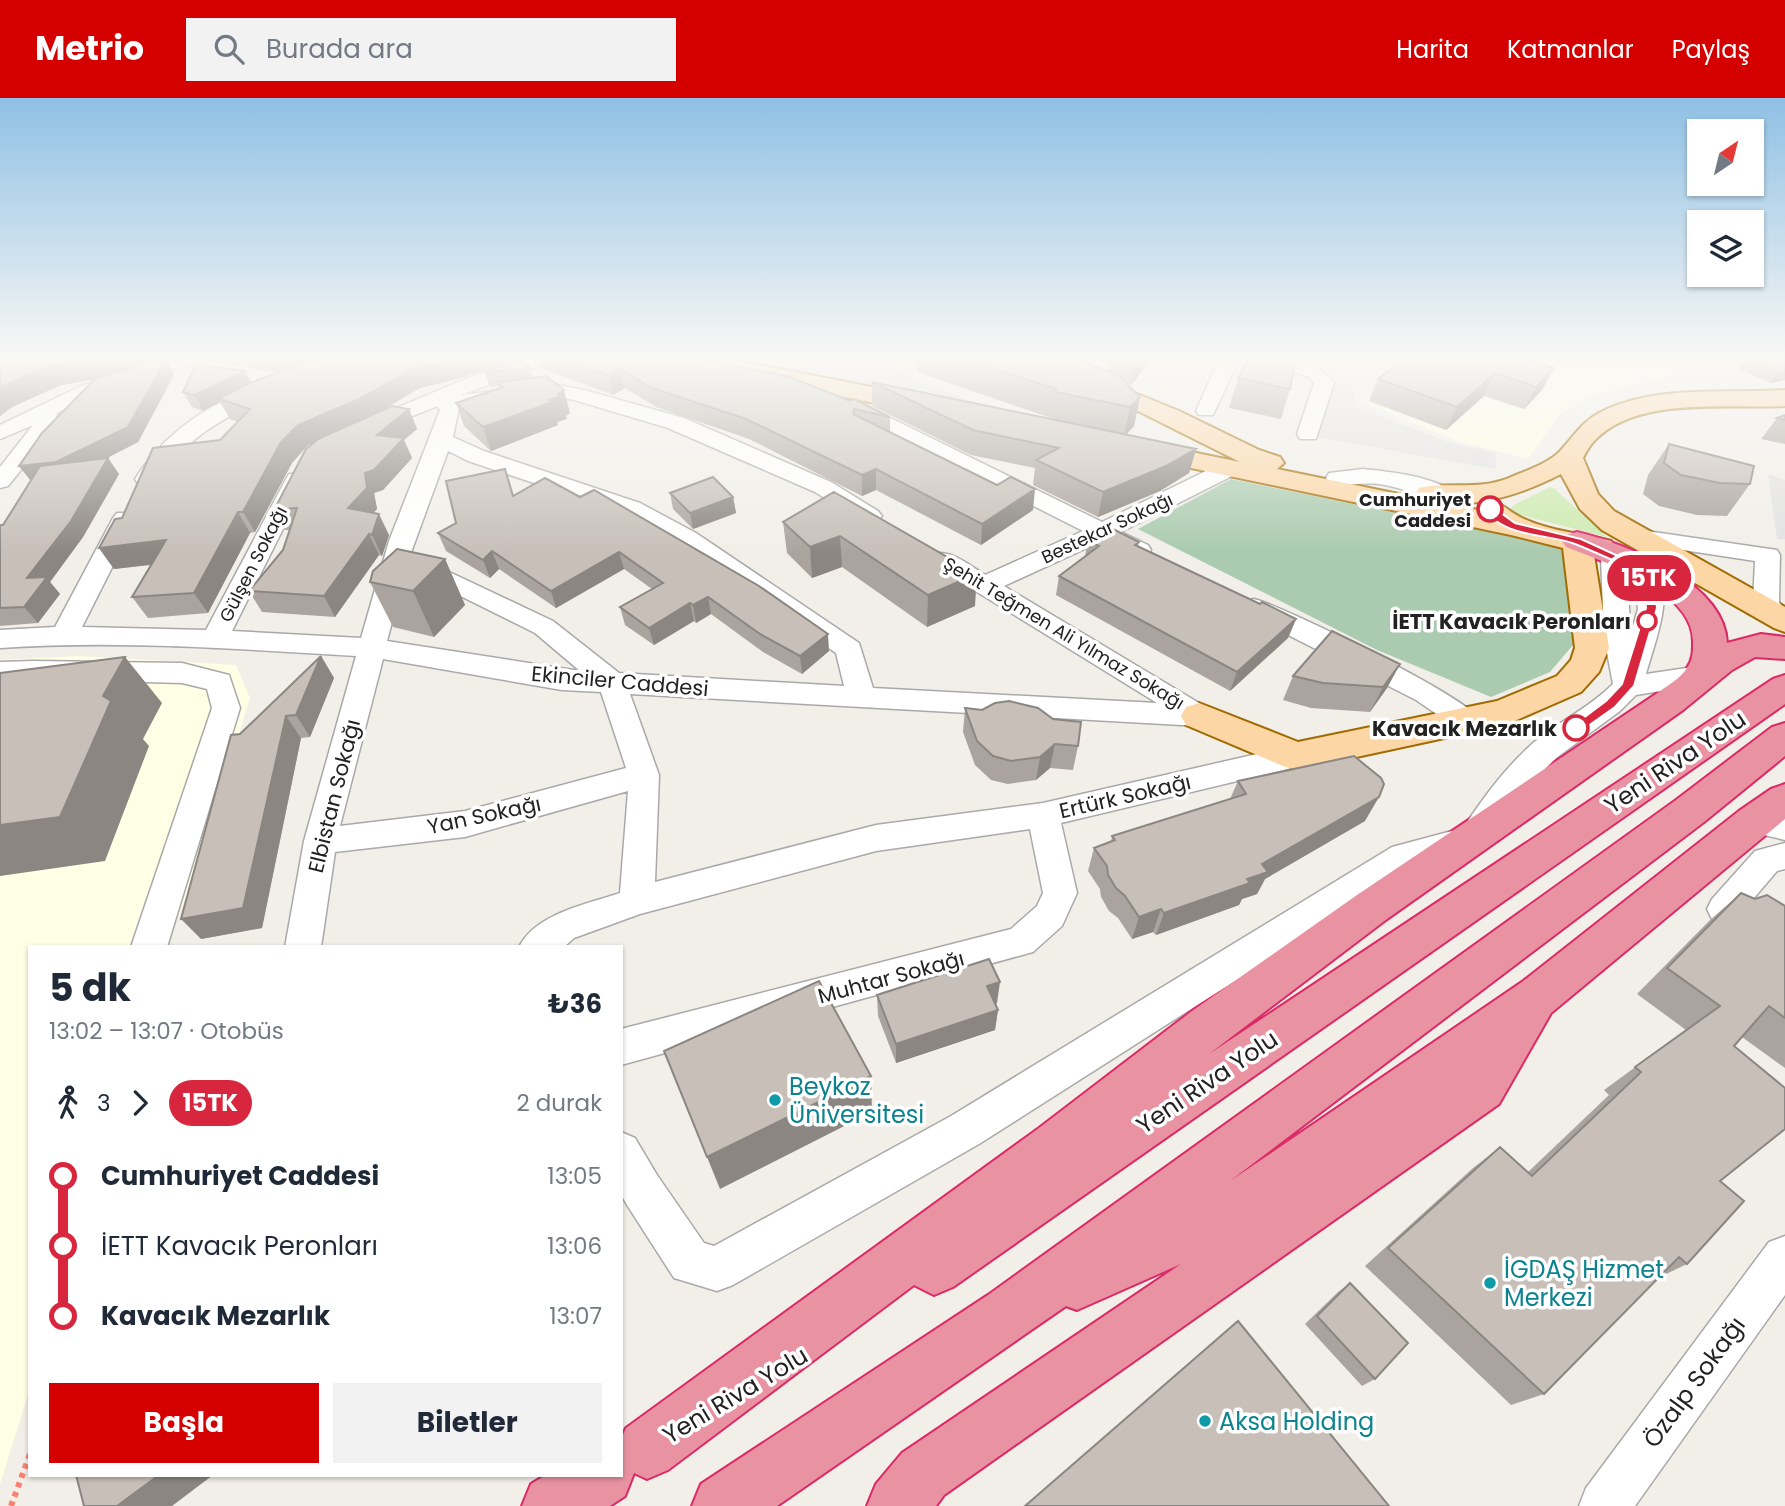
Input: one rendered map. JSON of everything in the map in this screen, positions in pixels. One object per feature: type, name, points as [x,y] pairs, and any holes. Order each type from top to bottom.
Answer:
[{"type":"highway","points":[[1577,541],[1623,546],[1647,572],[1683,593],[1704,617],[1710,629],[1712,643],[1700,676]]},
{"type":"highway","points":[[624,1463],[1056,1146],[1208,1026],[1671,701],[1727,656],[1757,644],[1785,648]]},
{"type":"highway","name":"Yeni Riva Yolu","points":[[624,1463],[855,1322],[1785,687]]},
{"type":"highway","name":"Yeni Riva Yolu","points":[[1008,1315],[1690,811],[1785,736]]},
{"type":"highway","points":[[723,1506],[1008,1315],[1220,1219],[1538,996],[1775,816]]},
{"type":"highway","points":[[898,1506],[923,1475],[1482,1088],[1538,996]]},
{"type":"highway","name":"Yeni Riva Yolu","points":[[554,1506],[601,1477]]},
{"type":"main road","points":[[1152,423],[1157,429],[1153,439],[1129,447],[1577,541],[1660,563],[1729,588]]},
{"type":"main road","points":[[1185,423],[1258,460],[1393,490],[1443,495],[1494,492],[1533,480],[1569,458],[1577,441],[1595,423]]},
{"type":"main road","points":[[1569,458],[1574,478],[1623,546],[1729,588],[1780,618]]},
{"type":"main road","points":[[1494,492],[1489,502],[1490,509],[1495,516],[1511,526]]},
{"type":"main road","name":"Ertürk Sokağı","points":[[1296,756],[1505,712],[1569,684],[1587,664],[1592,648],[1577,541]]},
{"type":"main road","name":"Şehit Teğmen Ali Yılmaz Sokağı","points":[[1199,716],[1296,756]]},
{"type":"street","points":[[0,433],[21,423]]},
{"type":"street","points":[[0,481],[43,429],[44,423]]},
{"type":"street","points":[[64,635],[157,458],[203,423]]},
{"type":"street","points":[[350,437],[382,423]]},
{"type":"street","name":"Elbistan Sokağı","points":[[303,945],[320,841],[396,557],[446,423]]},
{"type":"street","points":[[675,423],[823,487],[892,529]]},
{"type":"street","points":[[884,423],[1164,563]]},
{"type":"street","points":[[1213,423],[1223,440]]},
{"type":"street","points":[[1308,434],[1312,423]]},
{"type":"street","points":[[441,440],[477,456],[632,508],[687,538],[849,649],[861,698]]},
{"type":"street","name":"Gülşen Sokağı","points":[[215,639],[279,511],[305,464],[312,458]]},
{"type":"street","name":"Bestekar Sokağı","points":[[984,585],[1228,469]]},
{"type":"street","points":[[1628,686],[1619,656],[1614,615],[1623,546],[1769,555],[1766,601],[1780,618]]},
{"type":"street","name":"Şehit Teğmen Ali Yılmaz Sokağı","points":[[927,550],[1199,716]]},
{"type":"street","points":[[396,557],[544,627],[612,683],[644,775],[637,901]]},
{"type":"street","points":[[623,1156],[642,1190],[690,1262],[718,1269],[965,1130],[1404,856],[1474,838],[1507,788],[1545,750],[1610,704],[1628,686],[1651,608],[1647,572]]},
{"type":"street","points":[[1227,594],[1426,693],[1467,721]]},
{"type":"street","name":"Ekinciler Caddesi","points":[[0,639],[64,635],[215,639],[372,648],[562,680],[1199,716]]},
{"type":"street","points":[[16,702],[33,670]]},
{"type":"street","points":[[0,671],[182,673],[219,682],[226,708],[150,945]]},
{"type":"street","points":[[1628,686],[1700,676]]},
{"type":"street","name":"Ertürk Sokağı","points":[[540,945],[562,928],[637,901],[876,838],[1043,815],[1296,756]]},
{"type":"street","name":"Yan Sokağı","points":[[320,841],[465,824],[644,775]]},
{"type":"street","name":"Muhtar Sokağı","points":[[623,1046],[1021,941],[1050,916],[1060,893],[1043,815]]},
{"type":"street","points":[[1724,908],[1768,860],[1785,856]]},
{"type":"street","name":"Özalp Sokağı","points":[[1604,1506],[1785,1258]]},
{"type":"path","points":[[11,1506],[28,1459]]},
{"type":"shaded area","points":[[1319,423],[1397,423],[1451,443],[1496,453],[1495,469],[1316,437]]},
{"type":"shaded area","points":[[1412,423],[1554,423],[1528,459],[1456,441]]},
{"type":"shaded area","points":[[1768,474],[1785,480],[1785,539],[1777,539]]},
{"type":"shaded area","points":[[1231,479],[1567,548],[1573,645],[1550,672],[1491,697],[1377,650],[1138,529]]},
{"type":"shaded area","points":[[79,656],[236,665],[250,698],[196,872],[167,945],[28,945],[28,1394],[0,1484],[0,660]]},
{"type":"green space","points":[[1550,487],[1607,537],[1508,512],[1515,504]]},
{"type":"building","points":[[52,423],[130,423],[128,427],[56,462],[19,466]]},
{"type":"building","points":[[237,423],[303,423],[281,442],[243,512],[238,512],[194,593],[132,597],[166,540],[99,548],[115,519],[122,518],[153,448],[220,440]]},
{"type":"building","points":[[355,423],[392,423],[377,435],[404,438],[374,470],[365,473],[367,488],[348,508],[379,514],[372,535],[369,534],[324,596],[249,591],[283,550],[297,508],[274,510],[306,449],[318,439]]},
{"type":"building","points":[[478,423],[495,423],[483,427]]},
{"type":"building","points":[[754,423],[871,423],[997,485],[1011,477],[1035,489],[982,524],[876,469],[862,475]]},
{"type":"building","points":[[958,423],[1069,423],[1196,449],[1166,466],[1103,492],[1036,460],[1059,448],[973,430]]},
{"type":"building","points":[[1669,444],[1754,466],[1750,484],[1720,483],[1681,475],[1664,463]]},
{"type":"building","points":[[108,458],[71,521],[27,578],[47,577],[24,607],[0,608],[0,525],[3,525],[40,466]]},
{"type":"building","points":[[505,469],[513,496],[545,478],[580,497],[594,490],[759,586],[828,634],[800,656],[760,634],[708,597],[693,605],[690,603],[649,628],[620,607],[663,583],[619,552],[551,591],[492,551],[483,560],[438,533],[456,523],[446,481]]},
{"type":"building","points":[[713,477],[733,497],[690,513],[670,493]]},
{"type":"building","points":[[834,492],[977,574],[928,595],[840,536],[810,547],[783,522]]},
{"type":"building","points":[[1107,526],[1139,542],[1135,545],[1296,619],[1237,672],[1059,576],[1099,546],[1088,541]]},
{"type":"building","points":[[397,549],[445,559],[413,591],[370,582],[373,571]]},
{"type":"building","points":[[1332,631],[1400,664],[1383,687],[1323,683],[1293,676]]},
{"type":"building","points":[[321,656],[296,715],[286,716],[243,908],[181,919],[231,735],[240,734]]},
{"type":"building","points":[[125,657],[103,696],[111,701],[60,817],[0,825],[0,673]]},
{"type":"building","points":[[1009,701],[1038,708],[1053,719],[1081,722],[1078,746],[1055,744],[1040,757],[1011,761],[993,756],[977,741],[965,708],[982,710],[995,703]]},
{"type":"building","points":[[1354,756],[1381,778],[1384,784],[1379,797],[1262,864],[1268,872],[1247,879],[1250,883],[1164,913],[1161,909],[1139,917],[1116,888],[1108,875],[1107,866],[1094,848],[1115,840],[1112,836],[1246,794],[1238,781]]},
{"type":"building","points":[[1741,893],[1755,899],[1767,895],[1785,906],[1785,1018],[1769,1006],[1734,1046],[1785,1088],[1785,1129],[1720,1181],[1744,1201],[1687,1264],[1679,1257],[1544,1394],[1388,1248],[1500,1147],[1532,1176],[1641,1072],[1635,1067],[1720,1006],[1667,968]]},
{"type":"building","points":[[989,959],[1000,982],[987,986],[998,1010],[896,1044],[877,995]]},
{"type":"building","name":"Beykoz Üniversitesi","points":[[819,981],[871,1076],[707,1157],[664,1051]]},
{"type":"building","points":[[1350,1283],[1408,1343],[1375,1379],[1317,1316]]},
{"type":"building","name":"Aksa Holding","points":[[1238,1321],[1389,1506],[1025,1506]]},
{"type":"building","points":[[77,1477],[156,1477],[117,1506],[84,1506]]},
{"type":"bus line","name":"15TK","points":[[1490,509],[1495,516],[1511,526],[1577,541],[1647,572],[1651,608],[1628,686],[1610,704],[1576,728]]},
{"type":"place","name":"Cumhuriyet Caddesi","points":[[1490,509]]},
{"type":"place","name":"İETT Kavacık Peronları","points":[[1647,621]]},
{"type":"place","name":"Kavacık Mezarlık","points":[[1576,728]]},
{"type":"place","name":"Beykoz Üniversitesi","points":[[775,1100]]},
{"type":"place","name":"İGDAŞ Hizmet Merkezi","points":[[1490,1283]]},
{"type":"place","name":"Aksa Holding","points":[[1205,1421]]}]
